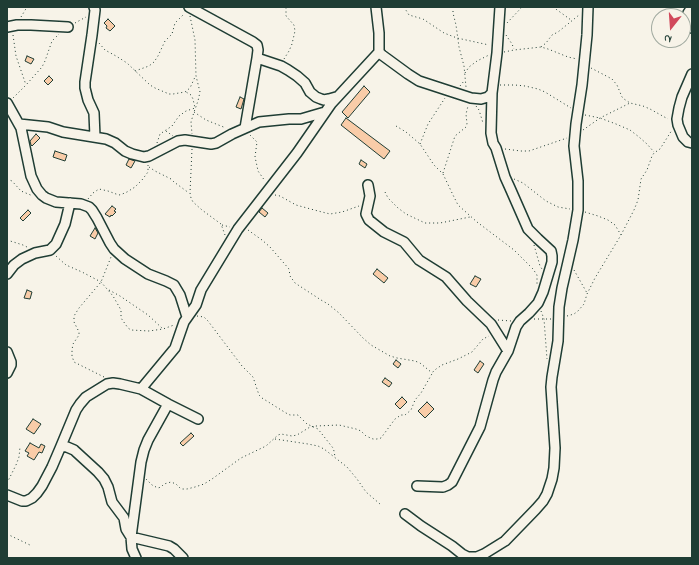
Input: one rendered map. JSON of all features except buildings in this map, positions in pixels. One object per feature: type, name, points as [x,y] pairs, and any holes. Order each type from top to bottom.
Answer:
[{"type":"street","points":[[376,7],[379,33],[379,52],[414,79],[470,97],[481,99],[488,97],[493,89]]},
{"type":"street","points":[[417,486],[443,487],[452,482],[480,427],[496,372],[508,351],[518,324],[538,303],[552,262],[551,251],[528,229],[505,177],[493,143],[491,133],[493,89],[500,7]]},
{"type":"street","points":[[405,514],[462,554],[468,557],[473,557],[484,554],[505,542],[543,501],[547,494],[554,468],[555,448],[551,386],[558,341],[559,307],[578,210],[578,187],[574,136],[582,85],[588,7]]},
{"type":"street","points":[[692,7],[687,18],[692,28]]},
{"type":"street","points":[[94,8],[85,88],[88,100],[94,113],[95,137]]},
{"type":"street","points":[[188,11],[257,45],[257,58],[242,129]]},
{"type":"street","points":[[12,26],[31,25],[68,27]]},
{"type":"street","points":[[141,389],[175,348],[181,327],[196,305],[201,290],[239,227],[297,153],[331,104],[379,52]]},
{"type":"street","points":[[257,58],[281,66],[297,76],[310,92],[321,100],[338,96]]},
{"type":"street","points":[[692,74],[678,108],[677,121],[683,137],[688,142],[692,143]]},
{"type":"street","points":[[9,101],[23,134],[31,176],[37,189],[46,198],[56,202],[81,204],[92,210],[114,249],[125,259],[148,274],[174,285],[180,295],[187,317]]},
{"type":"street","points":[[19,124],[48,127],[63,132],[106,139],[115,142],[124,151],[144,156],[151,155],[178,141],[185,140],[211,144],[259,122],[302,119],[325,112]]},
{"type":"street","points":[[368,185],[370,196],[366,214],[370,220],[379,228],[404,242],[419,260],[446,276],[467,301],[490,324],[508,351]]},
{"type":"street","points":[[7,274],[14,265],[22,259],[35,253],[50,250],[56,244],[65,224],[70,203]]},
{"type":"street","points":[[7,352],[11,365],[7,373]]},
{"type":"street","points":[[7,496],[26,501],[37,493],[42,486],[61,446],[76,410],[86,397],[103,386],[113,383],[141,389],[198,419]]},
{"type":"street","points":[[136,558],[132,549],[131,537],[144,450],[168,404]]},
{"type":"street","points":[[61,446],[74,450],[104,479],[112,502],[124,518],[126,529],[131,537],[169,546],[183,558]]},
{"type":"path","points":[[26,85],[16,56],[12,26],[27,7]]},
{"type":"path","points":[[281,66],[292,44],[295,31],[294,26],[286,16],[286,7]]},
{"type":"path","points":[[404,7],[409,15],[423,19],[438,30],[457,38],[485,44],[493,47],[497,51]]},
{"type":"path","points":[[453,7],[457,38],[465,73],[465,87],[479,110],[483,124]]},
{"type":"path","points":[[514,50],[512,44],[499,28],[510,20],[522,7]]},
{"type":"path","points":[[553,7],[572,21]]},
{"type":"path","points":[[541,48],[546,44],[552,35],[558,32],[588,7]]},
{"type":"path","points":[[9,101],[26,85],[46,61],[52,41],[55,37],[68,27],[84,19],[94,8]]},
{"type":"path","points":[[135,71],[149,66],[154,62],[165,41],[172,34],[176,23],[188,11]]},
{"type":"path","points":[[188,11],[195,40],[196,76],[200,92],[191,122],[193,141],[190,193],[193,202],[221,224],[239,227],[262,240],[289,269],[290,276],[295,283],[332,307],[371,345],[393,357],[420,363],[433,372]]},
{"type":"path","points":[[92,35],[100,46],[127,64],[155,88],[173,94],[185,92],[191,94],[195,108]]},
{"type":"path","points":[[465,73],[469,67],[477,61],[497,51],[548,48],[568,57],[579,59],[612,79],[622,97],[626,101],[650,109],[677,121],[660,150],[652,156],[647,170],[641,179],[638,200],[630,218],[605,260],[587,294],[584,304],[574,314],[558,319],[535,319]]},
{"type":"path","points":[[185,92],[190,88],[196,76]]},
{"type":"path","points":[[493,89],[515,85],[525,86],[546,92],[578,112],[587,116],[600,118],[630,130],[639,136],[654,153]]},
{"type":"path","points":[[420,144],[428,124],[450,91]]},
{"type":"path","points":[[443,174],[455,136],[464,129],[466,124],[466,114],[470,97]]},
{"type":"path","points":[[496,148],[529,151],[574,136],[600,118],[630,103]]},
{"type":"path","points":[[86,206],[90,196],[96,190],[102,190],[120,195],[136,187],[148,172],[151,155],[157,145],[160,134],[172,126],[179,116],[186,111],[195,108]]},
{"type":"path","points":[[194,112],[206,120],[223,127],[242,129],[257,142],[255,157],[258,171],[264,180],[271,186]]},
{"type":"path","points":[[396,126],[420,144],[434,165],[443,174],[456,201],[462,209],[485,229],[514,250],[533,269],[537,275],[537,288]]},
{"type":"path","points":[[148,166],[171,179],[190,193]]},
{"type":"path","points":[[505,177],[515,179],[523,183],[543,199],[558,207],[578,210],[608,220],[615,225],[621,235]]},
{"type":"path","points":[[7,179],[12,181],[21,191],[34,196],[46,198]]},
{"type":"path","points":[[385,192],[388,198],[398,208],[406,214],[425,223],[440,223],[471,217]]},
{"type":"path","points":[[262,199],[272,195],[277,195],[296,205],[330,214],[342,212],[368,203]]},
{"type":"path","points":[[221,224],[229,243]]},
{"type":"path","points":[[7,240],[28,247],[35,253]]},
{"type":"path","points":[[532,240],[540,266],[547,278]]},
{"type":"path","points":[[113,383],[77,364],[73,359],[72,350],[73,344],[79,335],[74,322],[74,316],[101,282],[114,249]]},
{"type":"path","points":[[50,250],[66,265],[101,282],[113,296],[121,310],[121,316],[124,323],[131,330],[163,329],[175,324]]},
{"type":"path","points":[[568,262],[575,271],[587,294]]},
{"type":"path","points":[[107,288],[148,316],[163,329]]},
{"type":"path","points":[[538,303],[544,319],[547,361]]},
{"type":"path","points":[[187,317],[204,317],[242,366],[253,377],[259,395],[286,413],[298,415],[307,424],[320,430],[333,448],[335,457]]},
{"type":"path","points":[[140,472],[149,482],[158,488],[171,482],[176,484],[181,489],[187,489],[204,484],[241,458],[266,446],[278,435],[297,435],[312,426],[339,425],[360,430],[369,438],[381,438],[395,419],[401,415],[405,415],[411,410],[415,400],[421,394],[436,369],[472,352],[483,338],[496,332]]},
{"type":"path","points":[[274,439],[318,446],[324,449],[347,467],[366,492],[380,504]]},
{"type":"path","points":[[7,483],[19,457],[20,447]]},
{"type":"path","points":[[7,534],[32,546]]}]
